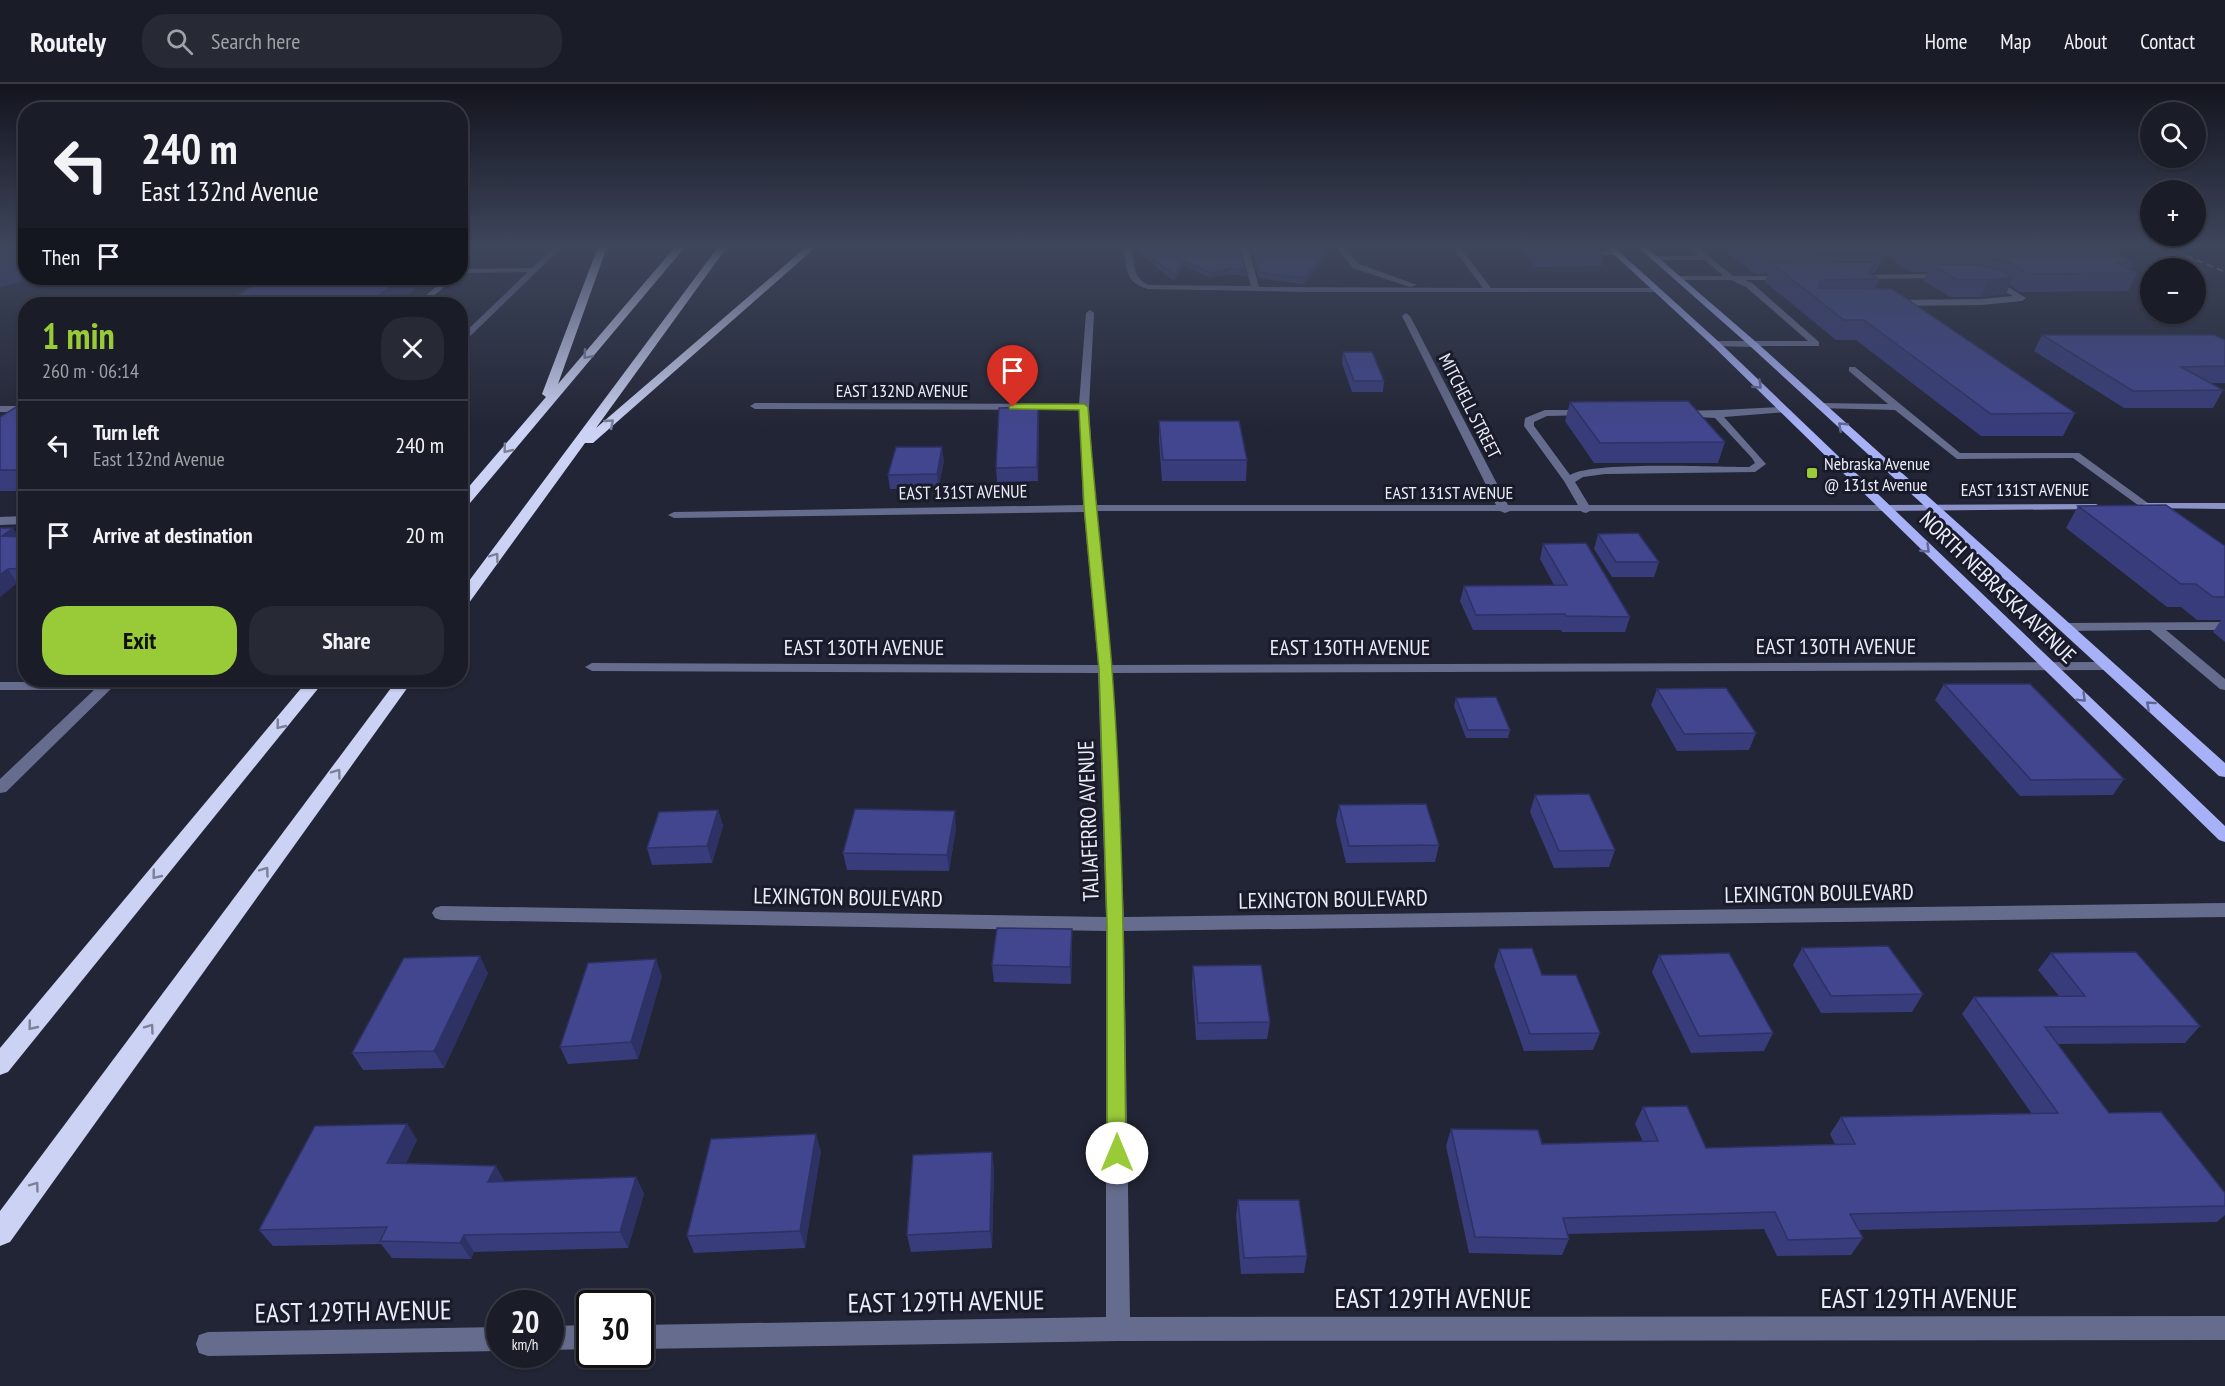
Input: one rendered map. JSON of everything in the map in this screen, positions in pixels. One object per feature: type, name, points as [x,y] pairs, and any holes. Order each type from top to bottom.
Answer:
[{"type":"highway","points":[[544,404],[580,308]]},
{"type":"highway","points":[[468,496],[627,308]]},
{"type":"highway","points":[[468,593],[677,308]]},
{"type":"highway","points":[[565,461],[741,308]]},
{"type":"highway","points":[[0,1065],[311,687]]},
{"type":"highway","points":[[0,1233],[400,687]]},
{"type":"main road","name":"NORTH NEBRASKA AVENUE","points":[[1675,308],[1716,344],[2225,836]]},
{"type":"main road","name":"NORTH NEBRASKA AVENUE","points":[[1712,308],[2225,772]]},
{"type":"street","points":[[468,334],[495,308]]},
{"type":"street","points":[[1716,344],[1816,344],[1775,308]]},
{"type":"street","name":"TALIAFERRO AVENUE","points":[[1090,313],[1084,407],[1089,507],[1105,669],[1115,924],[1118,1329]]},
{"type":"street","name":"MITCHELL STREET","points":[[1406,316],[1505,510]]},
{"type":"street","points":[[1852,369],[1957,456],[2075,456],[2146,506]]},
{"type":"street","name":"EAST 132ND AVENUE","points":[[755,406],[1084,407]]},
{"type":"street","points":[[1821,406],[1896,407]]},
{"type":"street","points":[[0,409],[18,409]]},
{"type":"street","points":[[1666,413],[1719,415],[1735,411],[1783,410]]},
{"type":"street","points":[[1586,510],[1529,426],[1529,420],[1545,413],[1602,412]]},
{"type":"street","points":[[1569,482],[1580,474],[1605,471],[1724,472],[1751,470],[1761,464],[1720,419],[1719,415]]},
{"type":"street","name":"EAST 131ST AVENUE","points":[[674,515],[1089,507],[1586,510],[2225,506]]},
{"type":"street","points":[[0,521],[18,520]]},
{"type":"street","points":[[2153,626],[2225,686]]},
{"type":"street","points":[[2064,627],[2225,626]]},
{"type":"street","name":"EAST 130TH AVENUE","points":[[592,667],[1105,669],[2107,666]]},
{"type":"street","points":[[0,686],[18,686]]},
{"type":"street","points":[[0,788],[105,687]]},
{"type":"street","name":"LEXINGTON BOULEVARD","points":[[441,913],[1115,924],[2225,910]]},
{"type":"street","name":"EAST 129TH AVENUE","points":[[654,1336],[1118,1329],[2225,1328]]},
{"type":"street","name":"EAST 129TH AVENUE","points":[[208,1344],[486,1339]]},
{"type":"building","points":[[1828,308],[1920,308],[2075,413],[1991,414],[1864,320],[1844,320]]},
{"type":"building","points":[[2042,335],[2214,335],[2225,340],[2225,366],[2181,367],[2223,390],[2133,391]]},
{"type":"building","points":[[1343,352],[1372,352],[1384,381],[1354,381]]},
{"type":"building","points":[[1688,401],[1725,442],[1600,443],[1570,402]]},
{"type":"building","points":[[18,406],[18,470],[0,470],[0,417]]},
{"type":"building","points":[[1038,407],[1037,467],[996,468],[999,408]]},
{"type":"building","points":[[1159,421],[1239,421],[1247,460],[1163,460]]},
{"type":"building","points":[[896,447],[942,447],[937,474],[888,475]]},
{"type":"building","points":[[2166,505],[2225,546],[2225,597],[2213,597],[2196,584],[2181,584],[2078,506]]},
{"type":"building","points":[[0,528],[13,528],[2,536],[18,537],[18,568],[8,569],[0,575]]},
{"type":"building","points":[[1638,533],[1659,562],[1616,562],[1598,534]]},
{"type":"building","points":[[1586,543],[1630,617],[1566,616],[1565,614],[1476,615],[1464,586],[1567,585],[1543,544]]},
{"type":"building","points":[[1944,684],[2030,684],[2124,779],[2031,780]]},
{"type":"building","points":[[1726,688],[1756,733],[1684,734],[1657,689]]},
{"type":"building","points":[[1496,697],[1510,730],[1468,730],[1456,698]]},
{"type":"building","points":[[1589,794],[1615,850],[1559,851],[1535,795]]},
{"type":"building","points":[[1426,804],[1439,845],[1349,846],[1339,805]]},
{"type":"building","points":[[855,809],[955,811],[947,855],[843,853]]},
{"type":"building","points":[[718,810],[707,846],[647,848],[659,812]]},
{"type":"building","points":[[997,928],[1072,929],[1070,967],[992,965]]},
{"type":"building","points":[[1888,946],[1923,994],[1831,996],[1802,948]]},
{"type":"building","points":[[1532,948],[1542,975],[1576,975],[1600,1033],[1530,1034],[1499,949]]},
{"type":"building","points":[[2136,952],[2200,1026],[2045,1027],[2109,1113],[2161,1112],[2225,1193],[2225,1206],[1850,1214],[1863,1238],[1788,1240],[1775,1212],[1563,1218],[1569,1239],[1475,1237],[1451,1129],[1538,1130],[1542,1144],[1658,1141],[1643,1107],[1687,1106],[1706,1148],[1855,1144],[1841,1117],[2058,1113],[1974,997],[2085,996],[2051,953]]},
{"type":"building","points":[[1729,953],[1773,1033],[1699,1036],[1659,955]]},
{"type":"building","points":[[480,956],[434,1051],[352,1053],[404,958]]},
{"type":"building","points":[[656,959],[631,1042],[560,1047],[588,963]]},
{"type":"building","points":[[1261,965],[1270,1022],[1198,1023],[1193,966]]},
{"type":"building","points":[[407,1124],[387,1163],[496,1166],[488,1182],[636,1177],[620,1232],[464,1235],[460,1243],[380,1241],[387,1227],[259,1230],[315,1126]]},
{"type":"building","points":[[816,1134],[800,1231],[687,1236],[711,1139]]},
{"type":"building","points":[[992,1152],[990,1231],[907,1235],[913,1155]]},
{"type":"building","points":[[1238,1200],[1299,1200],[1307,1256],[1244,1258]]},
{"type":"place","name":"Nebraska Avenue @ 131st Avenue","points":[[1812,473]]},
{"type":"route","points":[[1013,407],[1084,407],[1089,507],[1105,669],[1115,924],[1117,1153]]}]
